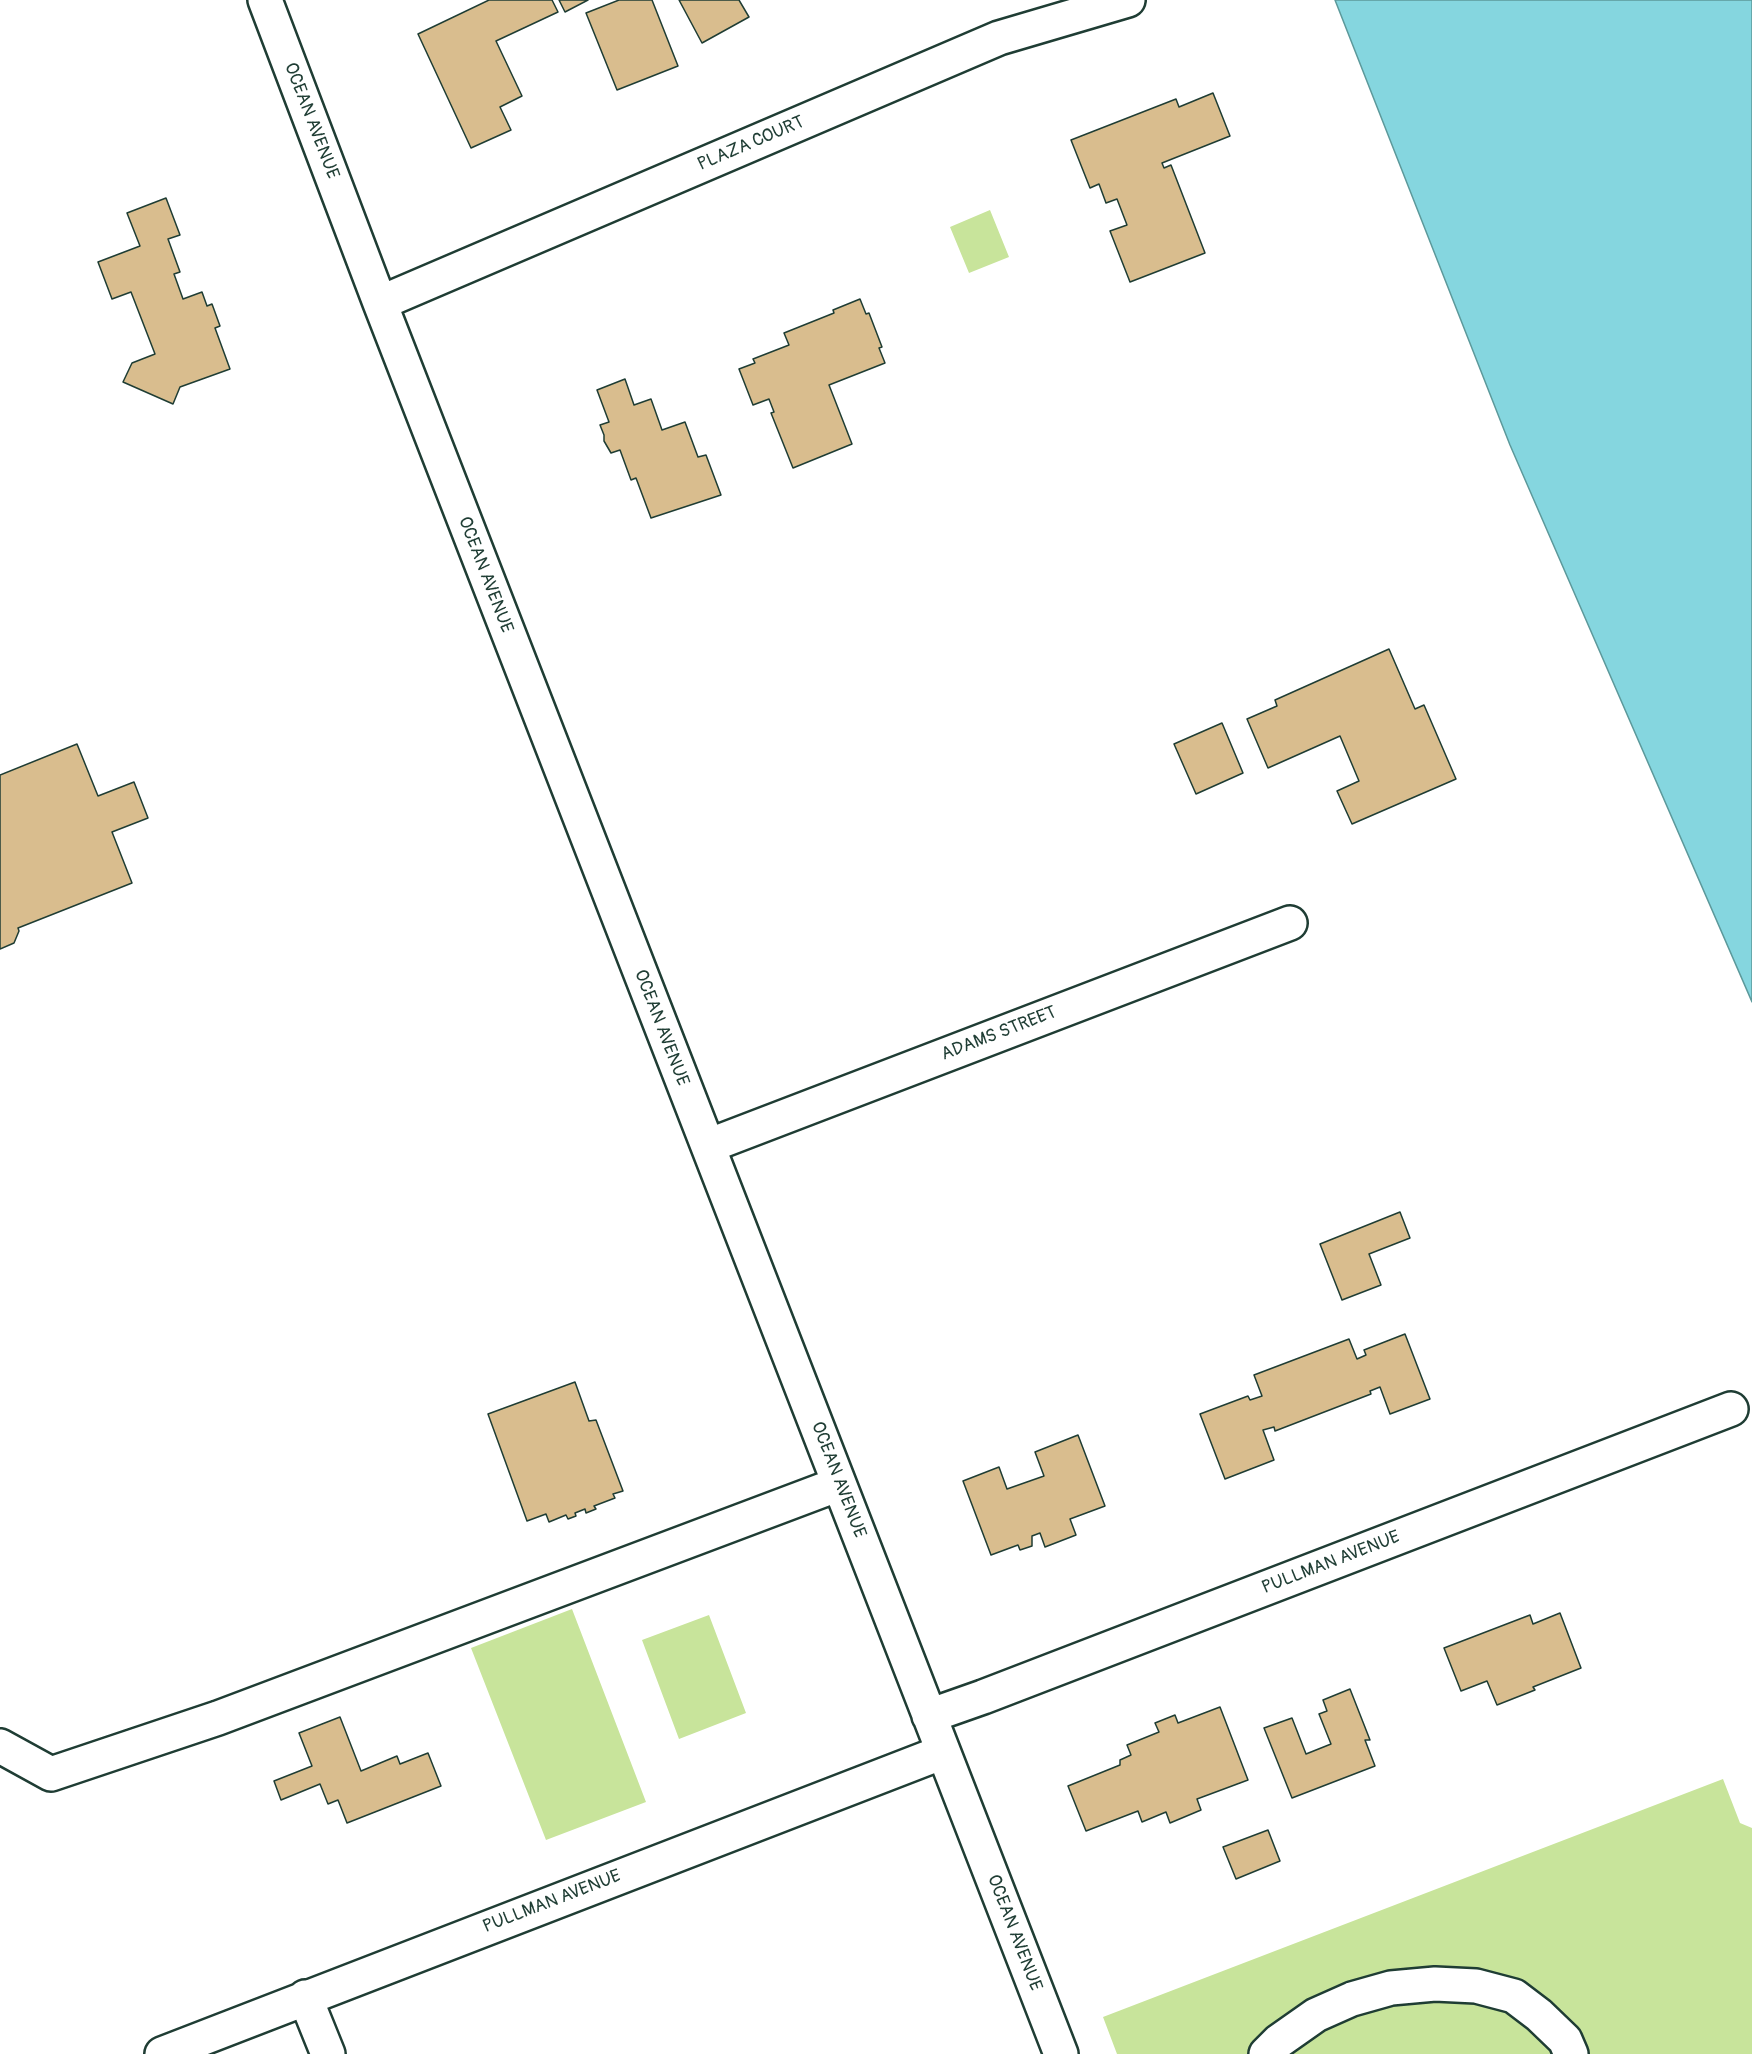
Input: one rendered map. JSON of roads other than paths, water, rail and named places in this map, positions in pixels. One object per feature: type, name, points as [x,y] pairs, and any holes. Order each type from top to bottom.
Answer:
[{"type":"street","name":"OCEAN AVENUE","points":[[265,0],[380,303],[1061,2054]]},
{"type":"street","name":"PLAZA COURT","points":[[380,303],[999,38],[1128,0]]},
{"type":"street","name":"ADAMS STREET","points":[[708,1146],[1290,923]]},
{"type":"street","name":"PULLMAN AVENUE","points":[[929,1716],[1731,1409]]},
{"type":"street","points":[[0,1746],[51,1774],[218,1718],[839,1484]]},
{"type":"street","name":"PULLMAN AVENUE","points":[[162,2054],[943,1752]]},
{"type":"street","points":[[1266,2054],[1279,2041],[1316,2015],[1353,1999],[1391,1988],[1435,1984],[1476,1986],[1514,1996],[1539,2015],[1565,2040],[1571,2054]]},
{"type":"street","points":[[305,1997],[328,2054]]},
{"type":"water","points":[[1335,0],[1752,0],[1752,1002],[1510,445]]}]
